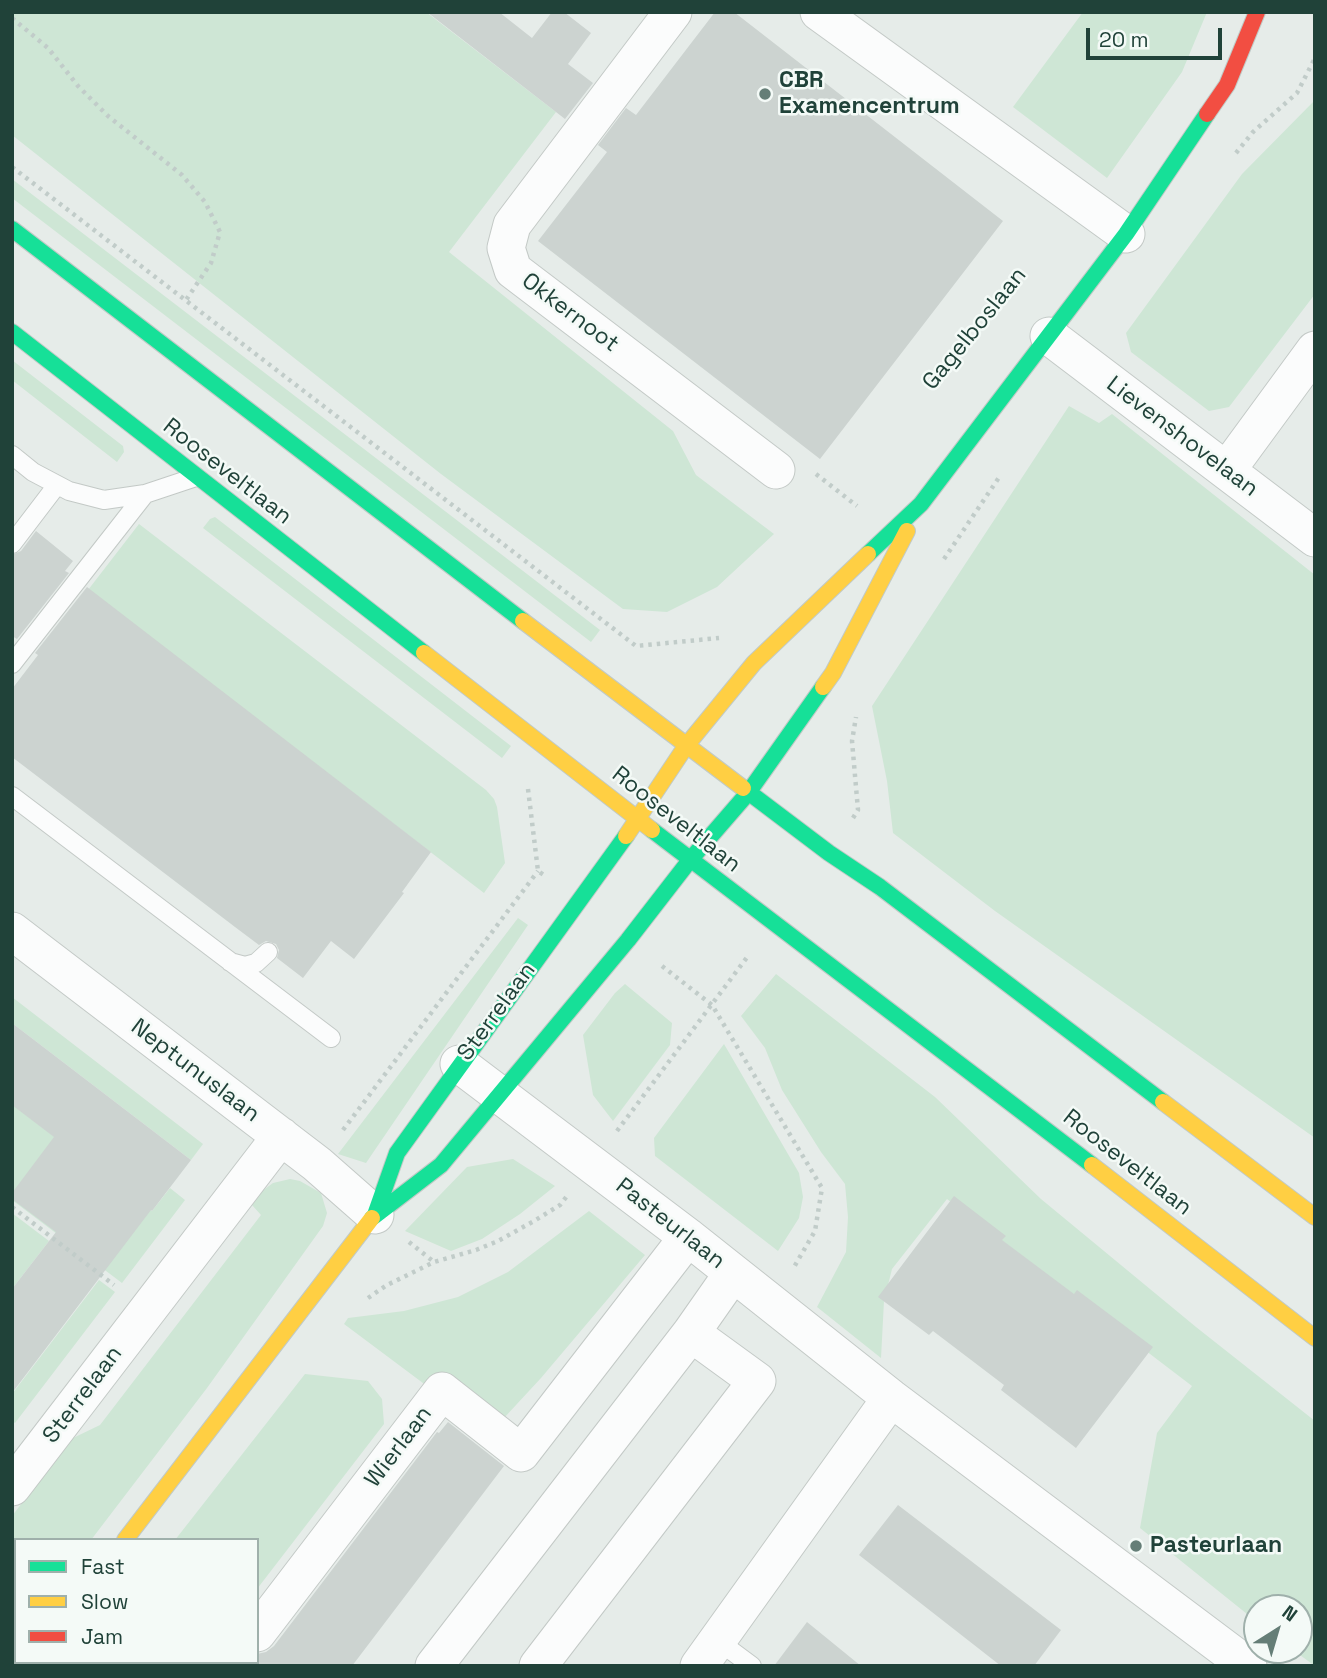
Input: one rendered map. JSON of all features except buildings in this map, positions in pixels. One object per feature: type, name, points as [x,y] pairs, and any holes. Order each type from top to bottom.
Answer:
[{"type":"main road","points":[[638,819],[686,746],[754,663],[921,504],[1126,234],[1227,85],[1257,12]]},
{"type":"main road","points":[[12,229],[686,746],[880,887],[1315,1217]]},
{"type":"main road","name":"Rooseveltlaan","points":[[12,332],[690,860],[977,1075],[1315,1338]]},
{"type":"main road","points":[[690,860],[748,793],[833,673],[921,504]]},
{"type":"main road","name":"Sterrelaan","points":[[375,1215],[397,1153],[638,819]]},
{"type":"main road","name":"Sterrelaan","points":[[127,1538],[375,1215],[441,1166],[628,940],[690,860]]},
{"type":"street","name":"Okkernoot","points":[[673,12],[512,225],[506,248],[513,270],[776,470]]},
{"type":"street","points":[[820,12],[1126,234]]},
{"type":"street","name":"Lievenshovelaan","points":[[1049,336],[1315,538]]},
{"type":"street","points":[[1227,470],[1315,350]]},
{"type":"street","name":"Neptunuslaan","points":[[12,931],[317,1164],[375,1215]]},
{"type":"street","name":"Pasteurlaan","points":[[459,1064],[688,1237],[891,1398],[1248,1666]]},
{"type":"street","name":"Sterrelaan","points":[[13,1485],[281,1136]]},
{"type":"street","name":"Wierlaan","points":[[259,1630],[442,1391],[522,1452],[688,1237]]},
{"type":"street","points":[[434,1666],[691,1333],[733,1273]]},
{"type":"street","points":[[538,1666],[757,1381],[691,1333]]},
{"type":"street","points":[[708,1653],[891,1398]]},
{"type":"lane","points":[[12,455],[33,472],[69,491],[104,500],[145,494],[196,477]]},
{"type":"lane","points":[[12,544],[57,485]]},
{"type":"lane","points":[[12,664],[145,494]]},
{"type":"lane","points":[[12,796],[331,1038]]},
{"type":"lane","points":[[230,962],[245,966],[262,960],[268,952]]},
{"type":"lane","points":[[708,1653],[752,1666]]},
{"type":"path","points":[[12,18],[48,48],[78,86],[108,116],[182,175],[205,202],[220,232],[211,262],[186,300]]},
{"type":"path","points":[[12,167],[636,646],[722,638],[754,663]]},
{"type":"path","points":[[849,516],[866,496]]},
{"type":"path","points":[[810,706],[852,741]]},
{"type":"path","points":[[317,1164],[538,871]]},
{"type":"path","points":[[367,1298],[387,1285],[435,1262],[476,1250],[534,1222],[560,1205],[712,1005],[821,1188],[814,1231],[772,1304]]},
{"type":"path","points":[[12,1207],[148,1310]]},
{"type":"green space","points":[[12,12],[426,12],[556,112],[449,252],[673,431],[696,475],[774,534],[717,587],[667,612],[623,609],[441,474],[12,135]]},
{"type":"green space","points":[[1083,12],[1207,12],[1182,72],[1107,178],[1013,107]]},
{"type":"green space","points":[[1315,100],[1315,294],[1229,407],[1209,411],[1131,352],[1126,333],[1242,174]]},
{"type":"green space","points":[[12,179],[600,630],[591,642],[12,198]]},
{"type":"green space","points":[[12,360],[123,446],[124,452],[117,462],[12,380]]},
{"type":"green space","points":[[1069,406],[1099,423],[1112,414],[1315,575],[1315,1138],[995,911],[893,833],[887,781],[872,706]]},
{"type":"green space","points":[[215,517],[511,746],[502,758],[203,528]]},
{"type":"green space","points":[[139,524],[486,790],[497,807],[505,863],[484,893],[88,590]]},
{"type":"green space","points":[[518,918],[528,925],[366,1163],[338,1154]]},
{"type":"green space","points":[[776,974],[935,1097],[1041,1199],[1315,1421],[1315,1666],[1312,1664],[1313,1594],[1243,1594],[1243,1611],[1140,1528],[1157,1433],[1192,1386],[947,1199],[892,1269],[884,1301],[881,1358],[817,1307],[846,1252],[848,1217],[845,1184],[821,1152],[782,1090],[765,1048],[741,1016]]},
{"type":"green space","points":[[625,984],[672,1023],[670,1045],[613,1121],[593,1095],[583,1035]]},
{"type":"green space","points":[[12,997],[203,1144],[191,1160],[12,1023]]},
{"type":"green space","points":[[724,1044],[799,1173],[803,1197],[799,1218],[778,1251],[655,1156],[654,1138]]},
{"type":"green space","points":[[12,1104],[152,1211],[170,1188],[185,1200],[122,1283],[12,1200]]},
{"type":"green space","points":[[513,1159],[555,1186],[482,1239],[451,1251],[405,1231],[467,1167]]},
{"type":"green space","points":[[290,1179],[300,1181],[321,1193],[327,1213],[323,1226],[207,1388],[93,1538],[14,1538],[12,1642],[12,1516],[71,1439],[100,1425],[261,1215],[252,1205],[262,1191],[273,1183]]},
{"type":"green space","points":[[589,1211],[645,1255],[504,1418],[443,1398],[344,1324],[348,1318],[404,1311],[458,1297],[508,1272]]},
{"type":"green space","points":[[12,1213],[49,1241],[12,1289]]},
{"type":"green space","points":[[99,1280],[115,1292],[15,1423],[12,1421],[12,1394]]},
{"type":"green space","points":[[305,1374],[368,1381],[382,1399],[384,1424],[259,1586],[259,1538],[177,1538]]},
{"type":"green space","points":[[78,1664],[200,1664],[198,1666],[77,1666]]},
{"type":"traffic: fast","points":[[868,554],[921,504],[1126,234],[1207,114]]},
{"type":"traffic: fast","points":[[12,229],[523,621]]},
{"type":"traffic: fast","points":[[12,332],[424,653]]},
{"type":"traffic: fast","points":[[372,1218],[441,1165],[748,793],[823,687]]},
{"type":"traffic: fast","points":[[743,788],[829,853],[880,887],[1163,1102]]},
{"type":"traffic: fast","points":[[652,830],[1092,1165]]},
{"type":"traffic: fast","points":[[375,1215],[397,1153],[626,836]]},
{"type":"traffic: slow","points":[[823,687],[833,673],[907,531]]},
{"type":"traffic: slow","points":[[626,836],[686,746],[754,663],[868,554]]},
{"type":"traffic: slow","points":[[523,621],[743,788]]},
{"type":"traffic: slow","points":[[424,653],[652,830]]},
{"type":"traffic: slow","points":[[1163,1102],[1315,1217]]},
{"type":"traffic: slow","points":[[1092,1165],[1315,1338]]},
{"type":"traffic: slow","points":[[127,1538],[372,1218]]},
{"type":"traffic: jam","points":[[1207,114],[1227,85],[1257,12]]},
{"type":"place","name":"CBR Examencentrum","points":[[765,94]]},
{"type":"place","name":"Pasteurlaan","points":[[1136,1546]]}]
